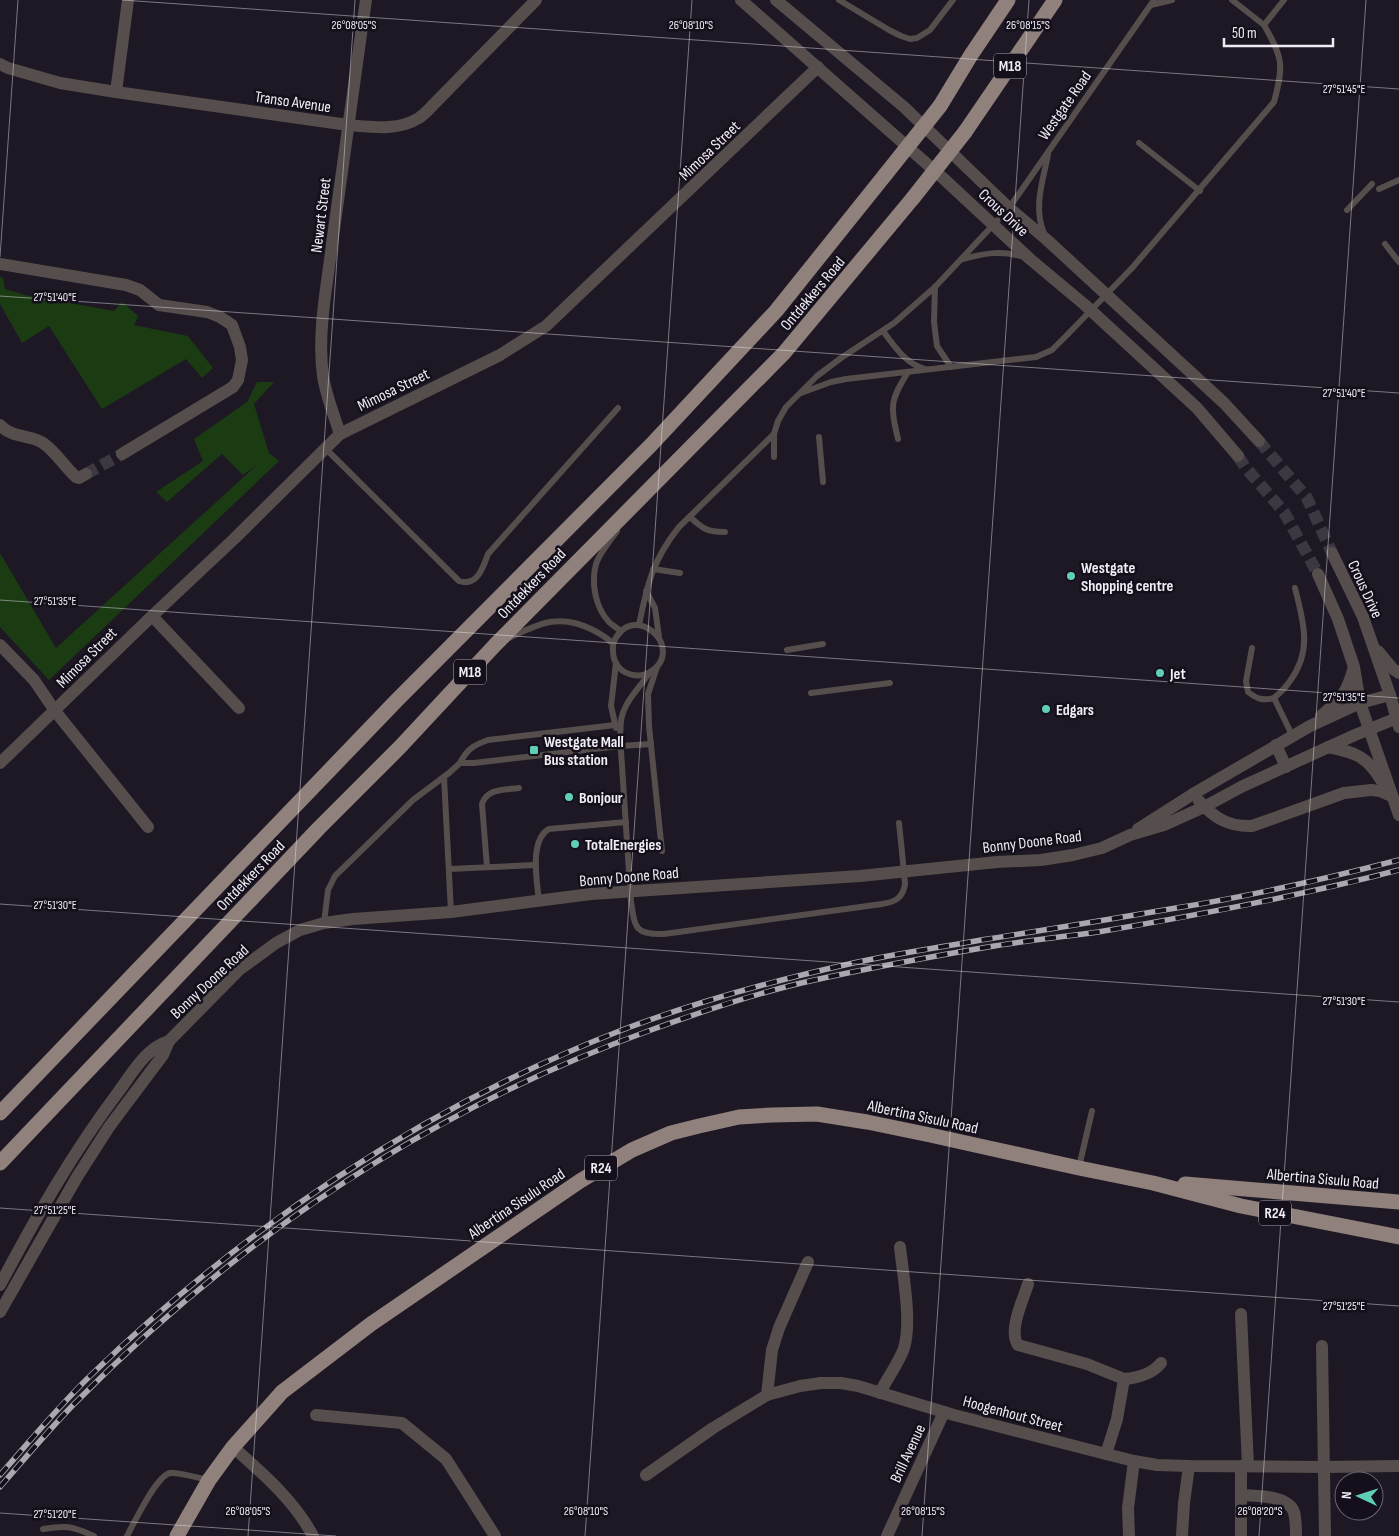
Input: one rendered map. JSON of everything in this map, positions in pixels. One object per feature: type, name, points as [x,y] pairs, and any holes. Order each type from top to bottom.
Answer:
[{"type":"main road","points":[[971,54],[999,0]]},
{"type":"main road","name":"Ontdekkers Road","points":[[0,1113],[397,700],[664,431],[776,311],[940,106],[971,54],[1008,0]]},
{"type":"main road","name":"Ontdekkers Road","points":[[0,1163],[312,835],[784,353],[913,198],[964,132],[1055,0]]},
{"type":"main road","name":"Albertina Sisulu Road","points":[[177,1536],[209,1480],[233,1447],[282,1392],[371,1324],[580,1181],[632,1150],[671,1133],[739,1117],[816,1114],[930,1135],[1153,1183],[1241,1206],[1399,1237]]},
{"type":"main road","name":"Albertina Sisulu Road","points":[[1153,1183],[1225,1187],[1399,1202]]},
{"type":"street","points":[[116,92],[128,0]]},
{"type":"street","name":"Newart Street","points":[[340,434],[323,376],[321,350],[323,316],[366,0]]},
{"type":"street","name":"Transo Avenue","points":[[0,64],[60,83],[116,92],[348,125],[380,128],[399,126],[419,118],[536,0]]},
{"type":"street","name":"Crous Drive","points":[[741,0],[1030,259],[1085,305],[1197,408],[1238,456]]},
{"type":"street","name":"Crous Drive","points":[[776,0],[904,107],[1009,208],[1046,239],[1224,403],[1259,441]]},
{"type":"street","points":[[787,0],[803,22]]},
{"type":"street","name":"Mimosa Street","points":[[0,764],[234,539],[340,434],[500,354],[546,326],[818,68]]},
{"type":"street","points":[[0,264],[126,285],[140,290],[159,305],[207,312],[220,317],[232,325],[240,347],[242,360],[238,380],[233,387],[122,454]]},
{"type":"street","points":[[0,425],[9,432],[41,442],[76,477],[79,478],[86,474]]},
{"type":"street","name":"Crous Drive","points":[[1332,553],[1363,617],[1372,643],[1395,694],[1398,721]]},
{"type":"street","points":[[1318,574],[1338,619],[1354,667],[1360,703],[1398,812]]},
{"type":"street","points":[[152,616],[239,708]]},
{"type":"street","points":[[1372,643],[1393,669],[1399,673]]},
{"type":"street","points":[[0,645],[34,680],[55,711],[148,827]]},
{"type":"street","points":[[1310,726],[1344,694],[1354,667]]},
{"type":"street","name":"Bonny Doone Road","points":[[1130,835],[1193,794],[1292,735],[1360,703],[1395,694]]},
{"type":"street","name":"Bonny Doone Road","points":[[0,1285],[34,1221],[99,1118],[141,1062],[155,1047],[169,1041],[239,970],[276,943],[300,930],[324,923],[353,919],[451,912],[591,894],[850,876],[1073,856],[1102,848],[1130,835],[1164,825],[1328,747],[1369,729],[1398,721]]},
{"type":"street","points":[[1276,744],[1286,767]]},
{"type":"street","points":[[1328,747],[1354,754],[1372,766],[1398,812]]},
{"type":"street","points":[[1193,794],[1204,807],[1227,823],[1238,826],[1262,824],[1344,793],[1371,790],[1389,795]]},
{"type":"street","name":"Bonny Doone Road","points":[[0,1312],[77,1177],[114,1119],[167,1049],[169,1041]]},
{"type":"street","points":[[880,1393],[901,1354],[907,1335],[907,1314],[900,1248]]},
{"type":"street","points":[[766,1395],[772,1350],[779,1328],[808,1262]]},
{"type":"street","points":[[1028,1284],[1016,1321],[1014,1335],[1018,1345],[1087,1364],[1124,1379],[1151,1372],[1161,1363]]},
{"type":"street","points":[[1241,1314],[1245,1466],[1240,1495],[1241,1536]]},
{"type":"street","points":[[1322,1346],[1325,1536]]},
{"type":"street","points":[[1106,1454],[1117,1419],[1124,1379]]},
{"type":"street","name":"Hoogenhout Street","points":[[646,1475],[713,1428],[766,1395],[800,1386],[822,1383],[858,1386],[944,1412],[1134,1461],[1158,1465],[1399,1466]]},
{"type":"street","name":"Brill Avenue","points":[[887,1536],[944,1412]]},
{"type":"street","points":[[316,1415],[402,1423],[446,1459],[496,1536]]},
{"type":"street","points":[[233,1447],[274,1484],[303,1518],[313,1536]]},
{"type":"street","points":[[1129,1536],[1128,1508],[1134,1461]]},
{"type":"street","points":[[1182,1536],[1189,1466]]},
{"type":"street","points":[[1240,1495],[1267,1497],[1289,1505],[1294,1511],[1296,1536]]},
{"type":"lane","points":[[839,0],[895,33],[910,39],[918,38],[930,30],[953,0]]},
{"type":"lane","points":[[1153,3],[1172,0]]},
{"type":"lane","points":[[797,395],[831,382],[1036,357],[1052,350],[1132,268],[1200,191],[1274,102],[1279,84],[1281,64],[1278,52],[1264,26],[1232,0]]},
{"type":"lane","points":[[1264,26],[1284,0]]},
{"type":"lane","name":"Westgate Road","points":[[774,434],[778,421],[786,407],[797,395],[817,376],[841,358],[894,323],[935,287],[1009,208],[1153,3]]},
{"type":"lane","points":[[1138,143],[1200,191]]},
{"type":"lane","points":[[1046,239],[1039,218],[1038,205],[1049,151]]},
{"type":"lane","points":[[1379,190],[1399,180]]},
{"type":"lane","points":[[1347,210],[1372,184]]},
{"type":"lane","points":[[1386,244],[1399,262]]},
{"type":"lane","points":[[962,259],[999,252],[1030,259]]},
{"type":"lane","points":[[935,287],[934,322],[936,346],[950,367]]},
{"type":"lane","points":[[883,331],[898,352],[913,364],[927,370]]},
{"type":"lane","points":[[898,439],[894,421],[893,398],[908,372]]},
{"type":"lane","points":[[326,449],[459,581],[463,583],[471,582],[475,580],[484,567],[488,554],[618,408]]},
{"type":"lane","points":[[774,434],[774,457]]},
{"type":"lane","points":[[639,625],[646,590],[666,544],[690,516],[774,434]]},
{"type":"lane","points":[[819,437],[823,482]]},
{"type":"lane","points":[[621,631],[609,622],[600,610],[593,587],[596,564],[602,552],[639,499]]},
{"type":"lane","points":[[690,516],[706,530],[725,532]]},
{"type":"lane","points":[[654,569],[680,573]]},
{"type":"lane","points":[[1252,648],[1246,681],[1248,692],[1256,699],[1266,700],[1274,698],[1290,681],[1300,664],[1305,647],[1304,627],[1296,588]]},
{"type":"lane","points":[[646,590],[655,608],[662,648],[662,657],[648,694],[649,726],[662,851]]},
{"type":"lane","points":[[495,646],[532,627],[552,621],[582,624],[607,638],[613,644]]},
{"type":"lane","points":[[650,672],[634,675],[620,669],[613,654],[613,644],[621,631],[630,626],[648,627],[660,638]]},
{"type":"lane","points":[[787,650],[823,644]]},
{"type":"lane","points":[[616,663],[611,706],[615,726],[620,736]]},
{"type":"lane","points":[[657,666],[650,672],[630,699],[622,715],[620,736],[631,892],[634,920],[637,927],[648,934],[664,934],[893,902],[902,896],[905,884],[900,823]]},
{"type":"lane","points":[[811,693],[890,683]]},
{"type":"lane","points":[[1274,698],[1292,735]]},
{"type":"lane","points":[[324,923],[328,890],[335,876],[413,800],[460,763],[465,753],[476,744],[488,740],[615,726]]},
{"type":"lane","points":[[460,763],[651,744]]},
{"type":"lane","points":[[444,777],[451,912]]},
{"type":"lane","points":[[487,867],[482,804],[484,797],[488,793],[519,788]]},
{"type":"lane","points":[[539,901],[536,865],[540,838],[545,831],[549,829],[626,822]]},
{"type":"lane","points":[[448,869],[536,865]]},
{"type":"lane","points":[[1079,1168],[1092,1111]]},
{"type":"lane","points":[[127,1536],[155,1486],[164,1476],[170,1473],[209,1480]]},
{"type":"lane","points":[[43,1529],[62,1526],[75,1528],[94,1536]]},
{"type":"green space","points":[[0,277],[3,278],[5,289],[25,295],[114,311],[122,302],[138,316],[134,325],[188,336],[213,368],[202,378],[186,359],[102,409],[49,326],[22,343],[0,304]]},
{"type":"green space","points":[[257,382],[274,382],[254,404],[269,453],[279,461],[49,680],[0,627],[0,553],[56,648],[259,463],[243,475],[222,454],[167,502],[156,492],[203,461],[194,439],[247,402]]},
{"type":"tunnel","points":[[1259,441],[1307,498],[1332,553]]},
{"type":"tunnel","points":[[86,474],[122,454]]},
{"type":"tunnel","points":[[1238,456],[1245,467],[1284,512],[1318,574]]},
{"type":"railway","points":[[0,1475],[55,1412],[90,1376],[210,1270],[273,1222],[339,1176],[407,1134],[476,1096],[548,1061],[622,1030],[678,1010],[763,985],[866,960],[1232,898],[1399,860]]},
{"type":"railway","points":[[0,1487],[73,1405],[136,1344],[202,1287],[270,1234],[341,1184],[415,1139],[491,1098],[570,1062],[710,1009],[810,981],[966,951],[1098,932],[1212,912],[1287,897],[1399,870]]},
{"type":"place","name":"Westgate Shopping centre","points":[[1071,576]]},
{"type":"place","name":"Jet","points":[[1160,673]]},
{"type":"place","name":"Edgars","points":[[1046,709]]},
{"type":"place","name":"Westgate Mall Bus station","points":[[534,750]]},
{"type":"place","name":"Bonjour","points":[[569,797]]},
{"type":"place","name":"TotalEnergies","points":[[575,844]]}]
